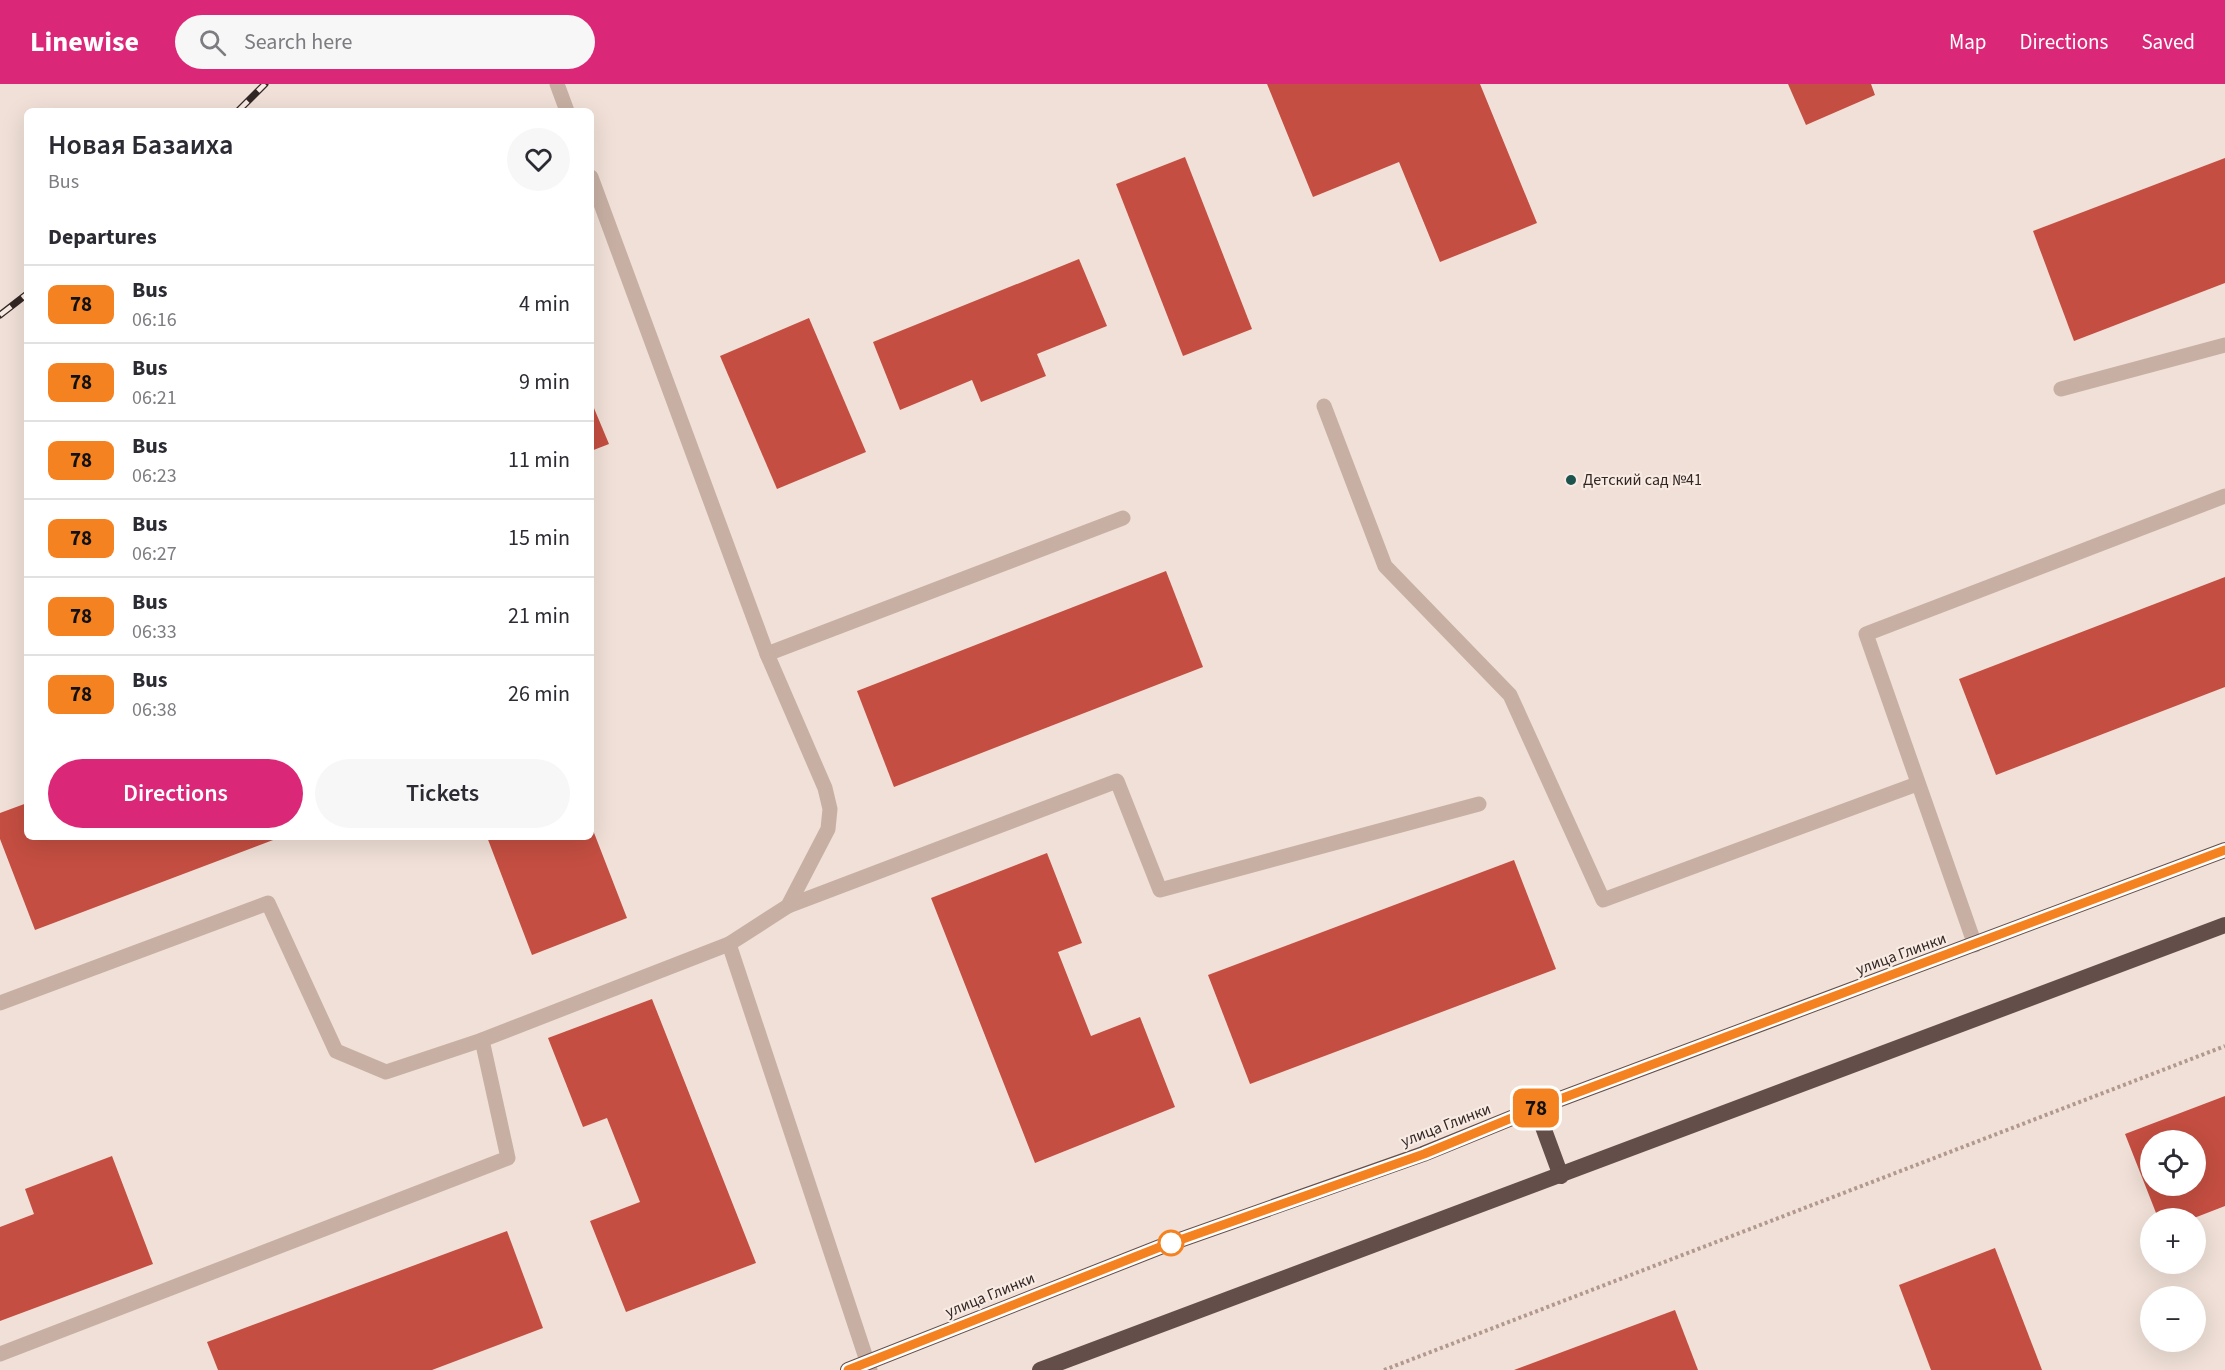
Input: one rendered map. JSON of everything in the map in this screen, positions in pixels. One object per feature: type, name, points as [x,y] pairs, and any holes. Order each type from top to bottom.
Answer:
[{"type":"highway","name":"улица Глинки","points":[[848,1370],[869,1366],[1160,1247],[1424,1154],[1536,1108],[2225,850]]},
{"type":"highway","points":[[1040,1370],[2225,925]]},
{"type":"highway","points":[[1536,1108],[1561,1176]]},
{"type":"street","points":[[557,84],[566,108]]},
{"type":"street","points":[[594,185],[767,654],[825,788],[830,809],[828,829],[788,906]]},
{"type":"street","points":[[2061,389],[2225,345]]},
{"type":"street","points":[[1324,406],[1385,566],[1510,695],[1603,900],[1917,784]]},
{"type":"street","points":[[1976,945],[1917,784],[1866,634],[2225,496]]},
{"type":"street","points":[[767,654],[1123,518]]},
{"type":"street","points":[[0,1003],[268,903],[336,1051],[386,1072],[482,1040],[729,944],[788,906],[1117,781],[1160,890],[1479,804]]},
{"type":"street","points":[[729,944],[869,1366]]},
{"type":"street","points":[[0,1354],[508,1158],[482,1040]]},
{"type":"path","points":[[1384,1370],[2225,1046]]},
{"type":"building","points":[[1267,84],[1480,84],[1537,223],[1440,262],[1399,162],[1313,197]]},
{"type":"building","points":[[1788,84],[1871,84],[1875,95],[1806,125]]},
{"type":"building","points":[[1185,157],[1252,329],[1183,356],[1116,184]]},
{"type":"building","points":[[2225,158],[2225,283],[2074,341],[2033,231]]},
{"type":"building","points":[[1079,259],[1107,326],[1037,354],[1046,376],[981,402],[972,380],[900,410],[873,342]]},
{"type":"building","points":[[809,318],[866,452],[777,489],[720,356]]},
{"type":"building","points":[[594,408],[609,444],[594,450]]},
{"type":"building","points":[[1166,571],[1203,667],[894,787],[857,691]]},
{"type":"building","points":[[2225,577],[2225,687],[1996,775],[1959,679]]},
{"type":"building","points":[[24,804],[24,840],[273,840],[35,930],[0,839],[0,813]]},
{"type":"building","points":[[594,833],[627,918],[532,955],[488,840],[594,840]]},
{"type":"building","points":[[1047,853],[1082,943],[1058,952],[1091,1036],[1140,1017],[1175,1107],[1035,1163],[931,898]]},
{"type":"building","points":[[1514,860],[1556,969],[1250,1084],[1208,975]]},
{"type":"building","points":[[652,999],[756,1263],[626,1312],[590,1221],[640,1202],[607,1118],[583,1127],[548,1038]]},
{"type":"building","points":[[2225,1096],[2225,1206],[2206,1213],[2206,1208],[2154,1208],[2149,1196],[2206,1196],[2206,1130],[2140,1130],[2140,1172],[2125,1134]]},
{"type":"building","points":[[112,1156],[153,1264],[0,1321],[0,1227],[34,1214],[25,1189]]},
{"type":"building","points":[[507,1231],[543,1328],[432,1370],[218,1370],[207,1342]]},
{"type":"building","points":[[1995,1248],[2042,1370],[1931,1370],[1899,1285]]},
{"type":"building","points":[[1675,1310],[1698,1370],[1514,1370]]},
{"type":"railway","points":[[241,108],[265,84]]},
{"type":"railway","points":[[0,315],[24,296]]},
{"type":"bus line","name":"78","points":[[848,1370],[1160,1247],[1424,1154],[1536,1108],[2225,850]]},
{"type":"place","name":"Детский сад №41","points":[[1571,480]]}]
